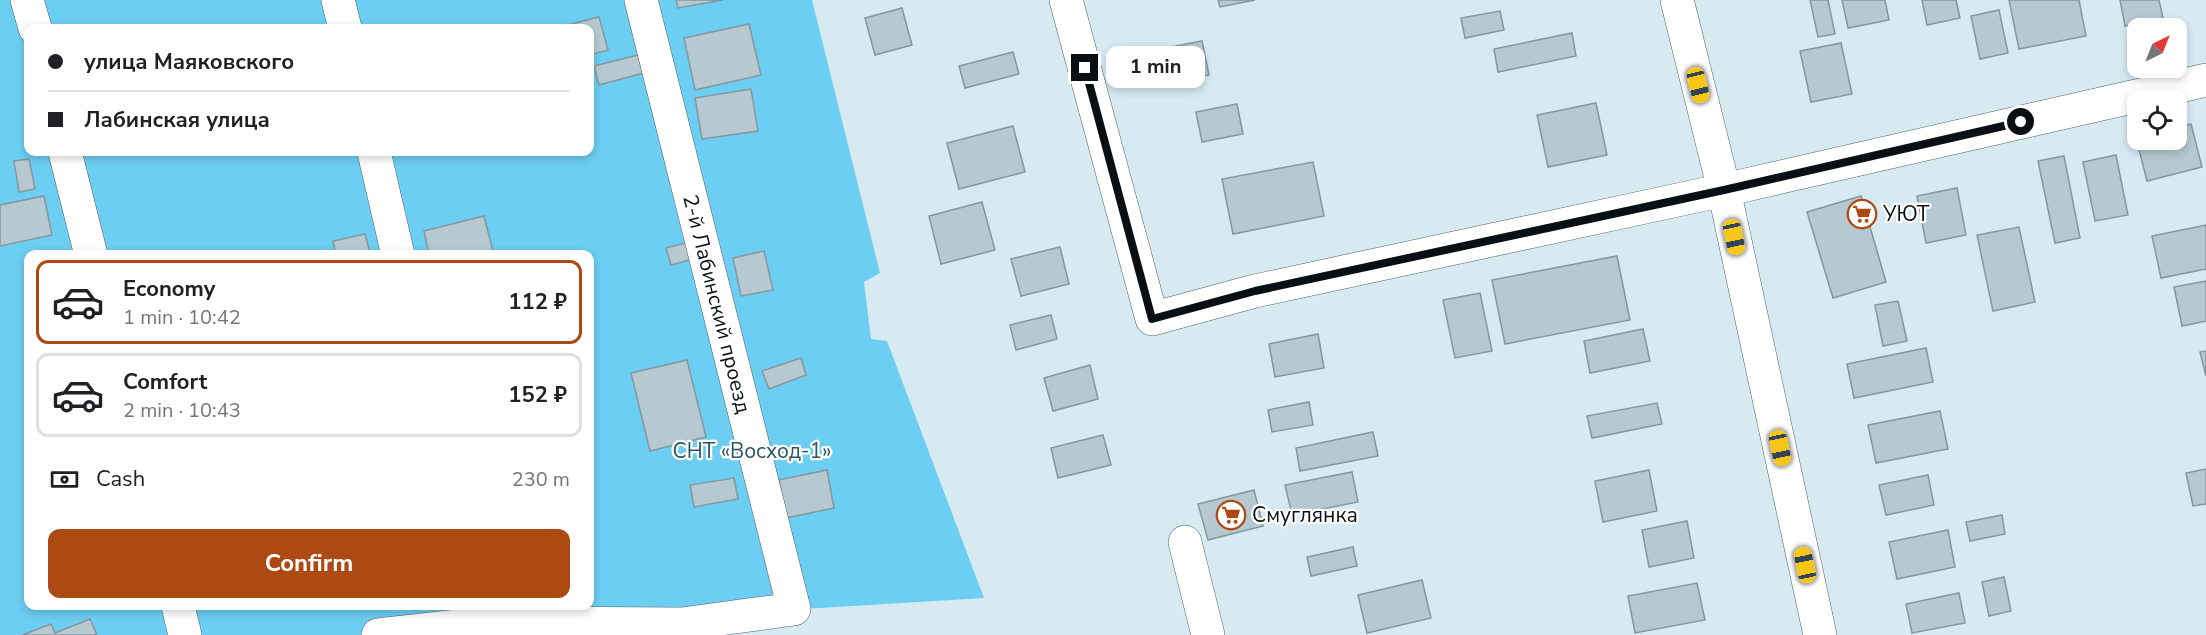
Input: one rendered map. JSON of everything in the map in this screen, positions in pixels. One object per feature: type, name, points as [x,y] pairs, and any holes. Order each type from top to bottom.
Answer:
[{"type":"street","points":[[27,0],[33,24]]},
{"type":"street","points":[[338,0],[344,24]]},
{"type":"street","name":"2-й Лабинский проезд","points":[[641,0],[794,609],[683,630]]},
{"type":"street","points":[[1066,0],[1152,319],[1255,291],[1724,190],[2206,80]]},
{"type":"street","points":[[1677,0],[1724,190],[1820,635]]},
{"type":"street","points":[[66,156],[90,250]]},
{"type":"street","points":[[375,156],[397,250]]},
{"type":"street","points":[[1185,542],[1208,635]]},
{"type":"street","points":[[178,610],[185,635]]},
{"type":"street","points":[[378,635],[482,615],[683,630]]},
{"type":"green space","name":"СНТ «Восход-1»","points":[[0,0],[812,0],[880,273],[864,282],[871,339],[887,341],[984,598],[378,635],[0,635]]},
{"type":"building","points":[[676,0],[723,0],[678,8]]},
{"type":"building","points":[[1218,0],[1255,0],[1220,7]]},
{"type":"building","points":[[1810,0],[1828,0],[1835,34],[1818,37]]},
{"type":"building","points":[[1842,0],[1885,0],[1889,20],[1848,28]]},
{"type":"building","points":[[1922,0],[1956,0],[1960,18],[1927,25]]},
{"type":"building","points":[[2009,0],[2079,0],[2086,36],[2019,49]]},
{"type":"building","points":[[2120,0],[2159,0],[2163,18],[2127,18],[2127,26],[2125,26]]},
{"type":"building","points":[[902,8],[912,45],[875,55],[865,18]]},
{"type":"building","points":[[1999,10],[2008,53],[1980,59],[1971,16]]},
{"type":"building","points":[[1500,11],[1504,30],[1465,38],[1461,18]]},
{"type":"building","points":[[599,17],[608,50],[594,54],[594,24],[572,24]]},
{"type":"building","points":[[749,24],[761,75],[695,90],[684,38]]},
{"type":"building","points":[[1572,33],[1576,56],[1498,72],[1494,49]]},
{"type":"building","points":[[1202,41],[1209,75],[1167,83],[1160,49]]},
{"type":"building","points":[[1841,43],[1852,94],[1811,102],[1800,51]]},
{"type":"building","points":[[1013,52],[1019,74],[965,88],[959,66]]},
{"type":"building","points":[[642,54],[647,72],[599,85],[594,66]]},
{"type":"building","points":[[751,89],[758,131],[702,139],[695,98]]},
{"type":"building","points":[[1596,103],[1607,155],[1548,167],[1537,115]]},
{"type":"building","points":[[1237,104],[1243,134],[1202,142],[1196,112]]},
{"type":"building","points":[[2191,124],[2202,167],[2147,181],[2139,150],[2187,150],[2187,125]]},
{"type":"building","points":[[1013,126],[1025,172],[959,189],[947,143]]},
{"type":"building","points":[[2116,155],[2128,215],[2095,221],[2083,162]]},
{"type":"building","points":[[2064,156],[2080,238],[2055,243],[2038,161]]},
{"type":"building","points":[[29,159],[35,189],[19,192],[14,161]]},
{"type":"building","points":[[1313,162],[1324,216],[1233,234],[1222,179]]},
{"type":"building","points":[[1957,188],[1966,235],[1926,243],[1917,196]]},
{"type":"building","points":[[44,196],[52,235],[0,246],[0,205]]},
{"type":"building","points":[[1861,196],[1886,282],[1833,298],[1807,212]]},
{"type":"building","points":[[982,202],[995,250],[941,264],[929,216]]},
{"type":"building","points":[[484,216],[493,250],[428,250],[424,231]]},
{"type":"building","points":[[2206,225],[2206,269],[2161,278],[2152,236]]},
{"type":"building","points":[[2019,227],[2035,302],[1993,311],[1977,235]]},
{"type":"building","points":[[365,234],[369,250],[335,250],[333,241]]},
{"type":"building","points":[[689,242],[693,259],[671,265],[666,248]]},
{"type":"building","points":[[1060,247],[1069,284],[1021,296],[1011,259]]},
{"type":"building","points":[[764,251],[773,290],[741,296],[733,258]]},
{"type":"building","points":[[1617,256],[1630,320],[1505,344],[1492,280]]},
{"type":"building","points":[[2206,281],[2206,321],[2182,326],[2174,287]]},
{"type":"building","points":[[1480,293],[1492,351],[1455,358],[1443,300]]},
{"type":"building","points":[[1898,301],[1907,341],[1883,346],[1875,305]]},
{"type":"building","points":[[1051,315],[1057,339],[1016,350],[1010,325]]},
{"type":"building","points":[[1643,329],[1650,361],[1590,373],[1584,341]]},
{"type":"building","points":[[1318,334],[1324,368],[1275,377],[1269,344]]},
{"type":"building","points":[[1926,348],[1933,382],[1854,398],[1847,364]]},
{"type":"building","points":[[2206,351],[2206,376],[2200,352]]},
{"type":"building","points":[[801,358],[806,375],[769,389],[762,371]]},
{"type":"building","points":[[687,360],[706,437],[650,451],[631,373]]},
{"type":"building","points":[[1090,365],[1098,399],[1053,411],[1044,378]]},
{"type":"building","points":[[1309,402],[1313,425],[1272,432],[1268,410]]},
{"type":"building","points":[[1657,403],[1662,424],[1592,438],[1587,416]]},
{"type":"building","points":[[1940,411],[1948,449],[1876,463],[1868,425]]},
{"type":"building","points":[[1373,432],[1378,456],[1300,471],[1296,448]]},
{"type":"building","points":[[1103,435],[1111,465],[1058,478],[1051,448]]},
{"type":"building","points":[[2206,469],[2206,504],[2193,506],[2186,473]]},
{"type":"building","points":[[827,470],[834,508],[786,518],[779,480]]},
{"type":"building","points":[[1649,470],[1657,511],[1603,522],[1595,481]]},
{"type":"building","points":[[1352,472],[1358,502],[1292,515],[1285,485]]},
{"type":"building","points":[[1928,475],[1934,505],[1886,515],[1879,485]]},
{"type":"building","points":[[734,478],[738,499],[694,507],[690,485]]},
{"type":"building","name":"Смуглянка","points":[[1254,490],[1263,526],[1208,540],[1198,504]]},
{"type":"building","points":[[2002,515],[2005,534],[1970,541],[1966,522]]},
{"type":"building","points":[[1687,521],[1694,558],[1649,567],[1642,530]]},
{"type":"building","points":[[1948,530],[1955,567],[1897,579],[1889,542]]},
{"type":"building","points":[[1353,547],[1357,566],[1311,576],[1307,557]]},
{"type":"building","points":[[2004,577],[2011,611],[1989,616],[1982,582]]},
{"type":"building","points":[[1422,580],[1431,618],[1367,633],[1358,595]]},
{"type":"building","points":[[1697,583],[1705,620],[1635,633],[1628,596]]},
{"type":"building","points":[[1959,593],[1965,623],[1912,633],[1906,604]]},
{"type":"building","points":[[90,619],[97,635],[22,635],[51,624],[55,633]]},
{"type":"place","name":"УЮТ","points":[[1862,214]]},
{"type":"place","name":"Смуглянка","points":[[1231,515]]},
{"type":"route","points":[[1085,68],[1152,319],[1255,291],[1724,190],[2021,122]]}]
